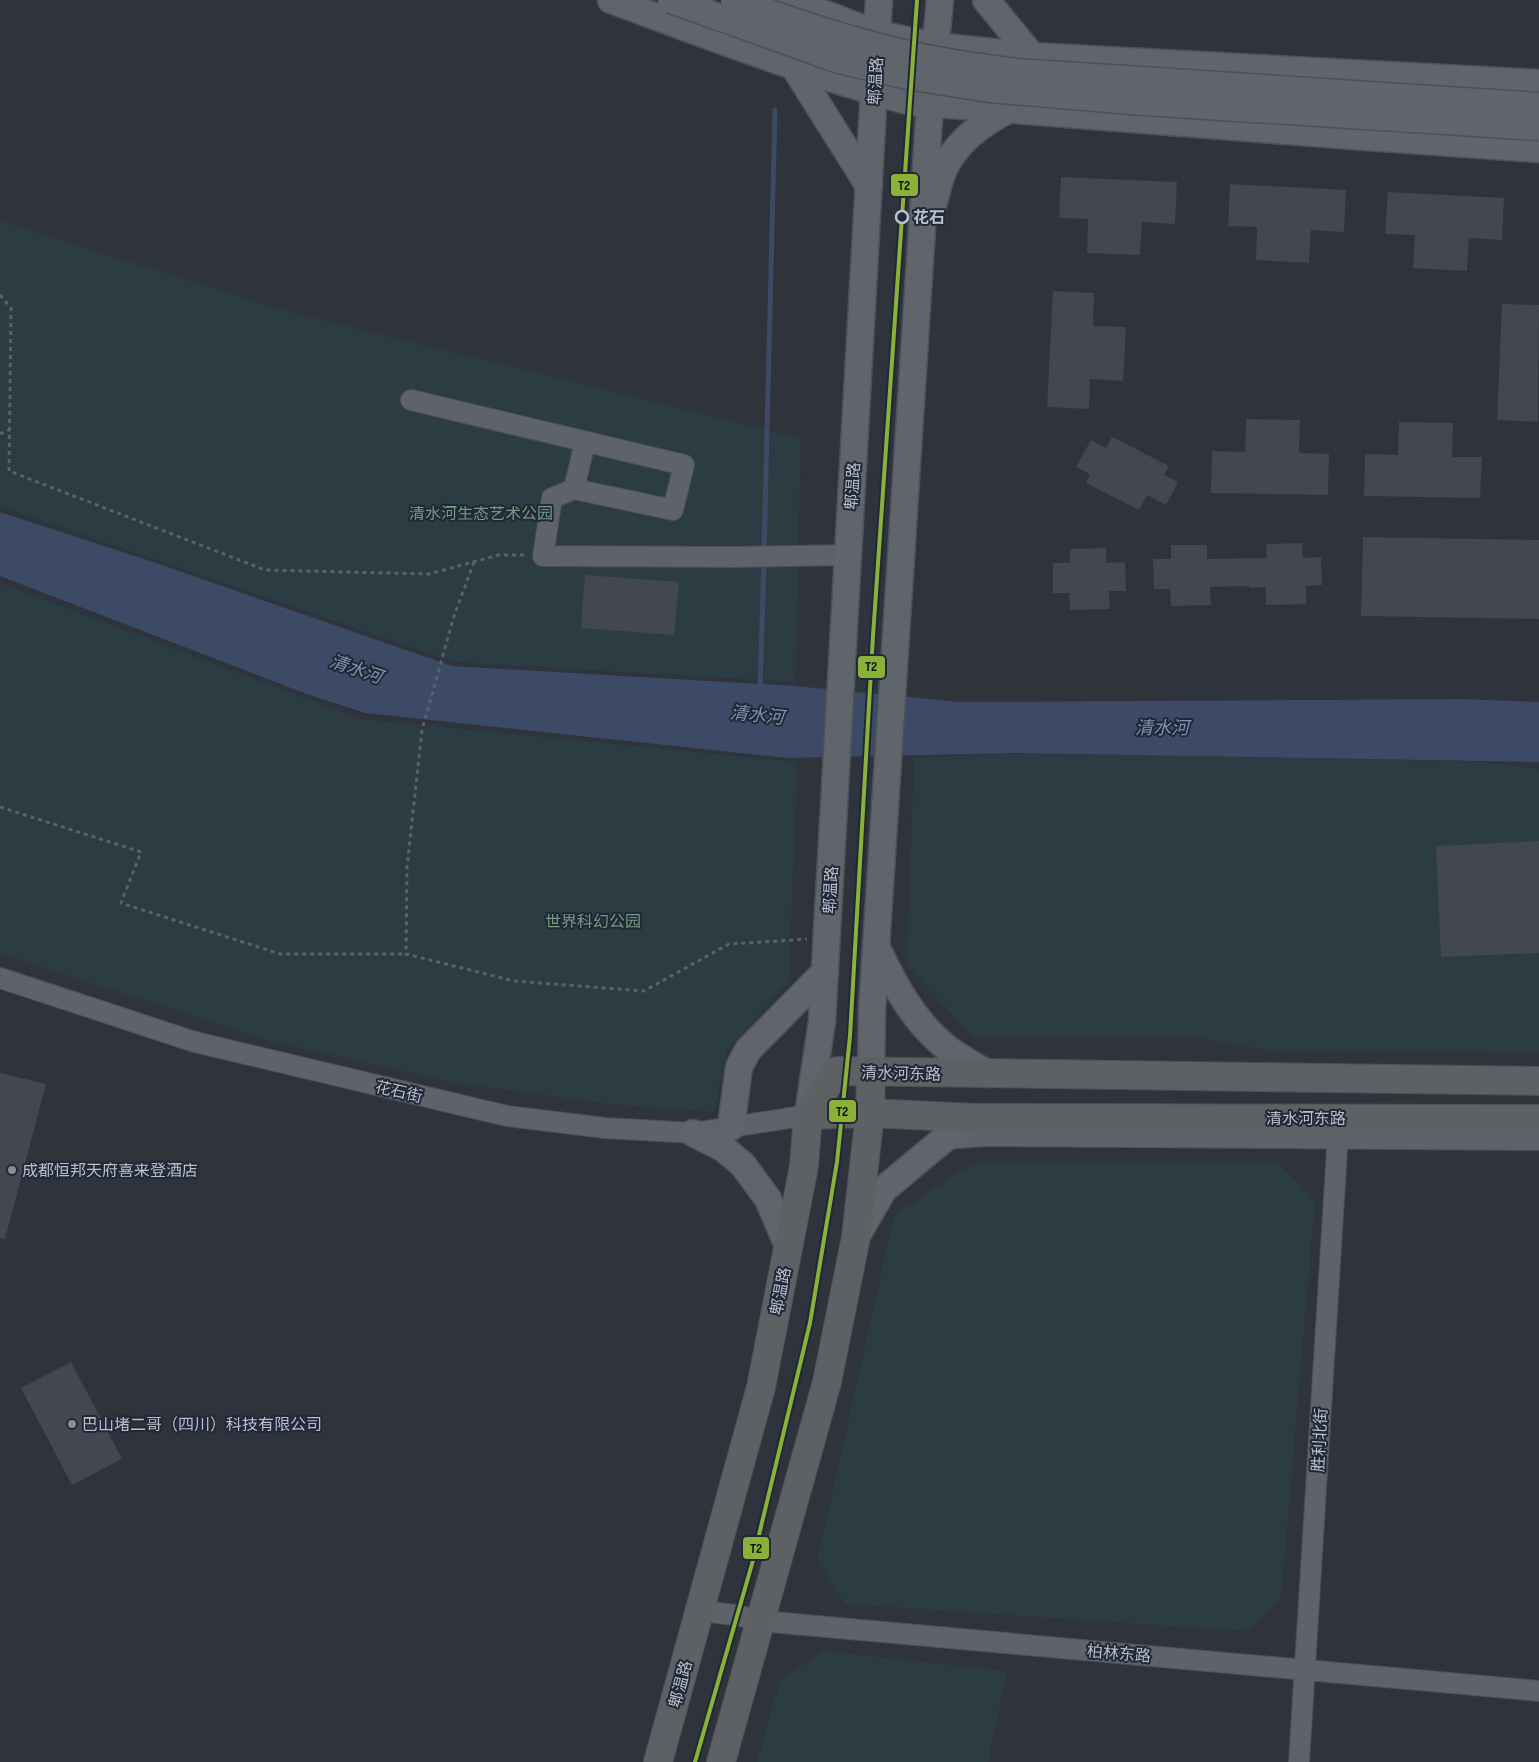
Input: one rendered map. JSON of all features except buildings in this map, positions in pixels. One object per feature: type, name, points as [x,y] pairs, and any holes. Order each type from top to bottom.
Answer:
[{"type":"highway","name":"清水河东路","points":[[808,1115],[838,1071],[1539,1081]]},
{"type":"highway","points":[[721,1762],[827,1382],[856,1238],[870,1113],[871,1072]]},
{"type":"highway","name":"清水河东路","points":[[808,1115],[870,1113],[976,1118],[1338,1128],[1539,1119]]},
{"type":"highway","name":"郫温路","points":[[658,1762],[761,1387],[804,1166],[808,1115]]},
{"type":"main road","points":[[611,0],[712,38],[874,92],[911,102],[1539,149]]},
{"type":"main road","points":[[671,0],[839,60],[908,76],[989,89],[1143,102],[1539,127]]},
{"type":"main road","points":[[734,0],[830,33],[892,50],[953,63],[1018,72],[1539,106]]},
{"type":"main road","points":[[788,0],[878,34],[935,46],[1032,56],[1539,83]]},
{"type":"main road","name":"郫温路","points":[[808,1115],[822,1021],[880,0]]},
{"type":"main road","points":[[871,1072],[872,1010],[921,243],[930,104],[940,0]]},
{"type":"main road","points":[[986,0],[1032,56]]},
{"type":"main road","points":[[793,64],[869,186]]},
{"type":"main road","points":[[921,243],[946,164],[962,142],[985,122],[1008,110]]},
{"type":"main road","points":[[876,946],[897,990],[913,1014],[942,1045],[988,1074]]},
{"type":"main road","points":[[731,1127],[739,1067],[748,1050],[825,972]]},
{"type":"main road","points":[[856,1238],[884,1189],[944,1139],[976,1118]]},
{"type":"main road","points":[[693,1133],[723,1148],[743,1165],[768,1199],[788,1246]]},
{"type":"street","points":[[411,400],[684,465],[673,510],[574,489],[552,498],[543,556],[734,557],[848,555]]},
{"type":"street","points":[[574,489],[585,442]]},
{"type":"street","name":"花石街","points":[[0,978],[195,1042],[506,1116],[604,1128],[693,1133],[808,1115]]},
{"type":"street","points":[[944,1139],[984,1136],[1338,1128],[1539,1140]]},
{"type":"street","name":"胜利北街","points":[[1299,1762],[1338,1128]]},
{"type":"street","name":"柏林东路","points":[[700,1611],[736,1615],[761,1621],[1539,1691]]},
{"type":"path","points":[[0,294],[10,308],[9,471],[265,570],[429,574],[499,554],[543,556]]},
{"type":"path","points":[[0,434],[10,430]]},
{"type":"path","points":[[406,954],[407,868],[422,730],[454,616],[474,562]]},
{"type":"path","points":[[0,807],[141,852],[122,902],[280,954],[406,954],[514,981],[644,990],[729,944],[827,937]]},
{"type":"green space","name":"清水河生态艺术公园","points":[[0,221],[285,311],[801,438],[795,682],[454,662],[0,506]]},
{"type":"green space","name":"世界科幻公园","points":[[0,583],[360,719],[797,762],[789,980],[726,1052],[714,1112],[618,1105],[456,1083],[267,1040],[0,953]]},
{"type":"green space","points":[[1048,752],[1482,762],[1539,769],[1539,1052],[1274,1051],[1190,1036],[973,1036],[907,966],[914,758]]},
{"type":"green space","points":[[971,1164],[1279,1164],[1315,1199],[1281,1598],[1247,1631],[845,1604],[818,1559],[894,1216]]},
{"type":"green space","points":[[824,1651],[1007,1671],[988,1762],[757,1762],[780,1681]]},
{"type":"water","name":"清水河","points":[[0,512],[153,562],[452,666],[795,686],[959,702],[1460,699],[1539,702],[1539,762],[1022,753],[788,758],[365,713],[304,693],[0,576]]},
{"type":"waterway","points":[[764,552],[775,110]]},
{"type":"waterway","points":[[760,689],[764,560]]},
{"type":"transit line","name":"T2","points":[[695,1762],[752,1564],[810,1323],[837,1162],[850,1036],[873,636],[917,0]]},
{"type":"place","name":"花石","points":[[902,217]]},
{"type":"place","name":"成都恒邦天府喜来登酒店","points":[[12,1170]]},
{"type":"place","name":"巴山堵二哥（四川）科技有限公司","points":[[72,1424]]}]
